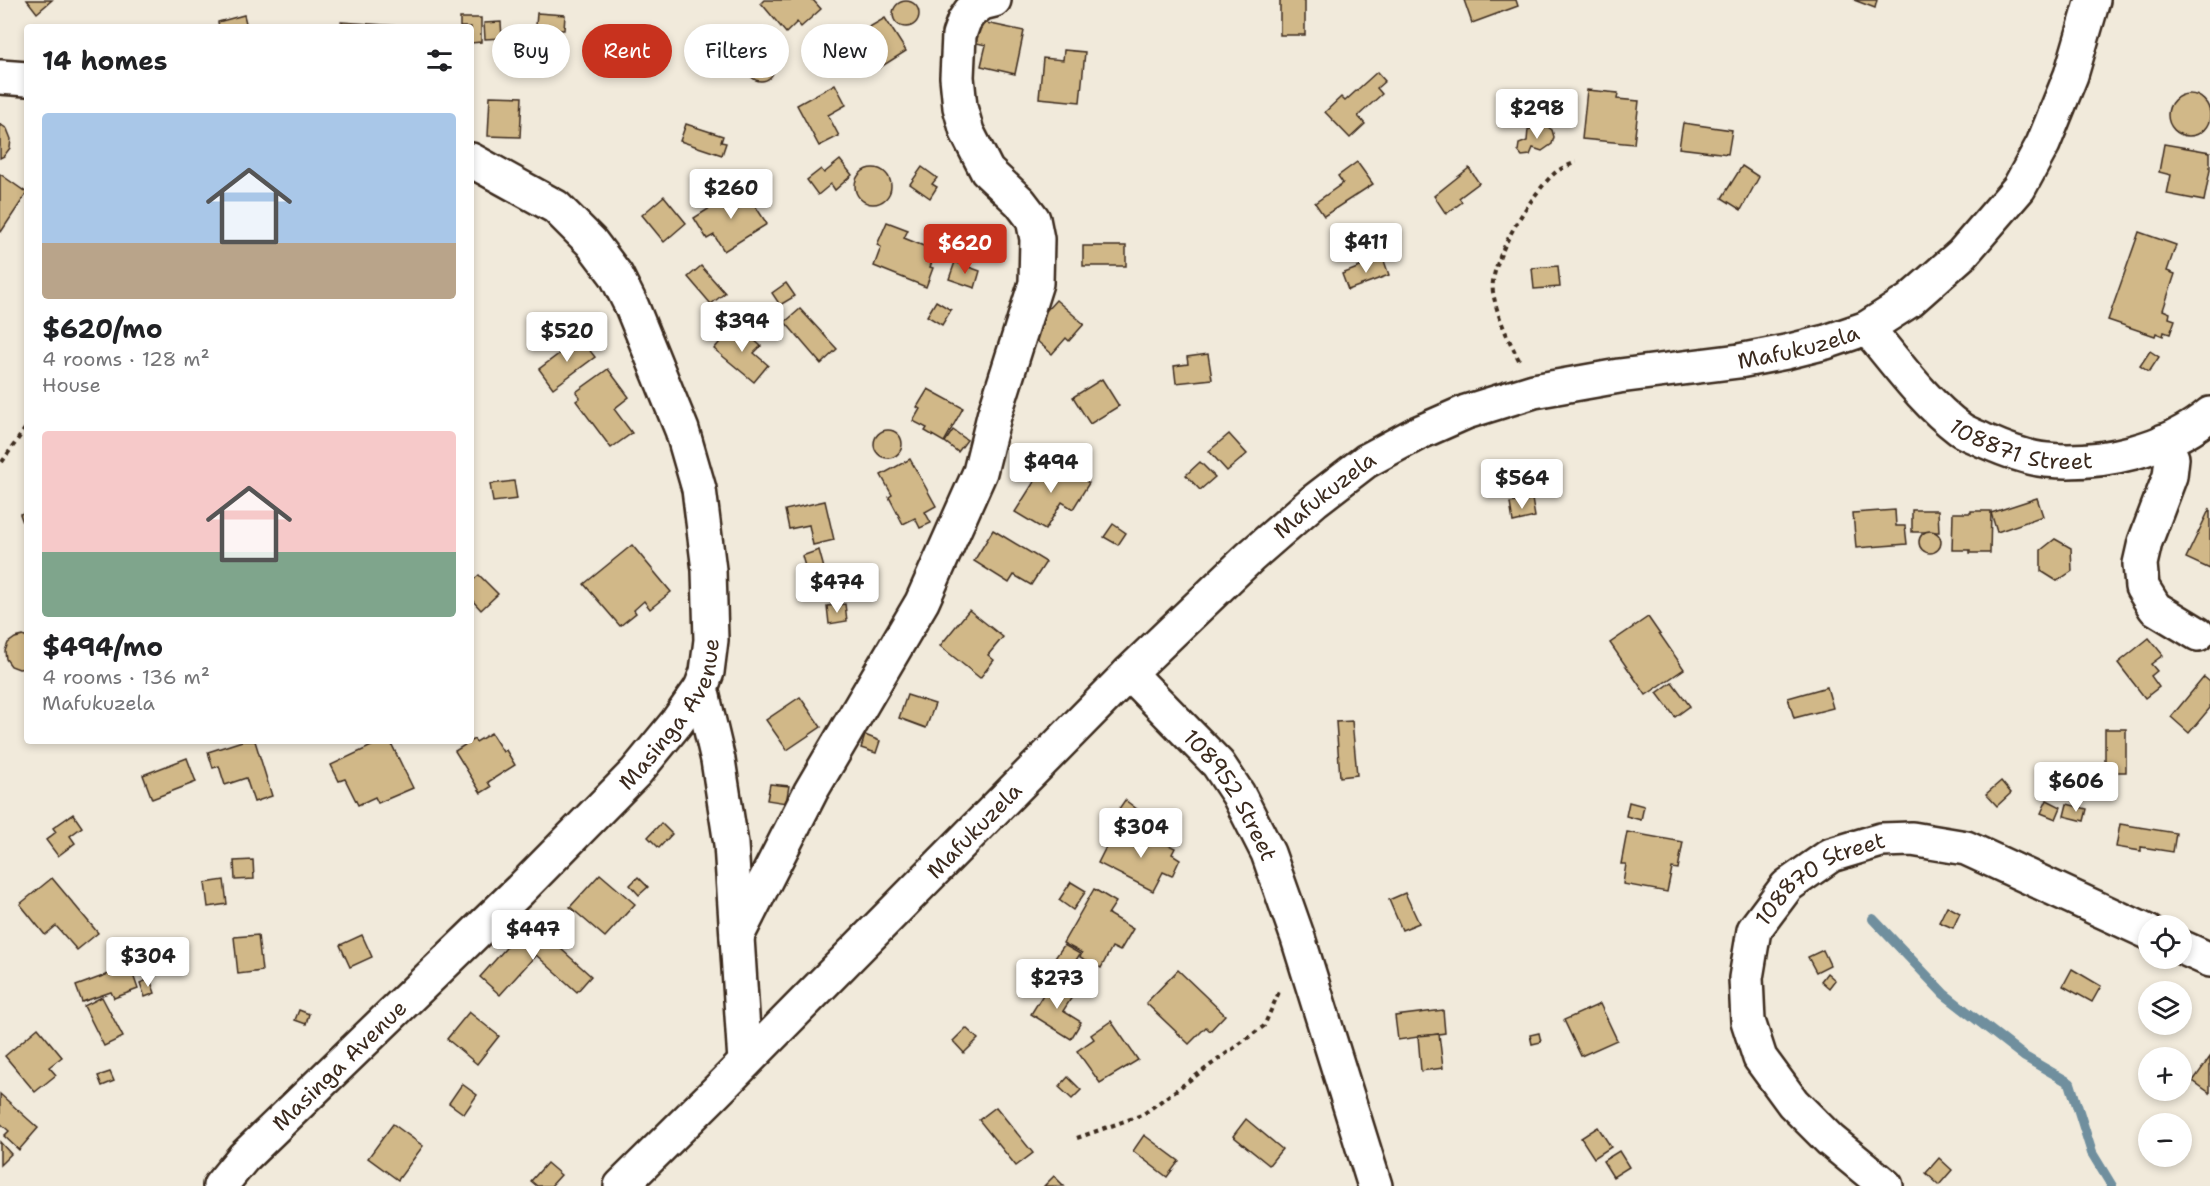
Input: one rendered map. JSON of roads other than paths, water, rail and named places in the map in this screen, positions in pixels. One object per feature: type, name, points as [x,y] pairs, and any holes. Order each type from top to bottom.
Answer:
[{"type":"street","points":[[737,936],[811,791],[922,602],[980,472],[994,416],[1036,283],[1037,239],[1033,219],[1020,202],[987,171],[967,132],[960,107],[957,77],[959,35],[970,12],[982,3],[994,0]]},
{"type":"street","name":"Mafukuzela","points":[[621,1186],[1129,673],[1250,557],[1314,501],[1366,461],[1416,434],[1466,412],[1534,391],[1619,376],[1739,361],[1816,345],[1867,328],[1909,301],[1962,254],[2019,188],[2043,144],[2071,75],[2093,0]]},
{"type":"street","points":[[0,77],[24,79]]},
{"type":"street","name":"Masinga Avenue","points":[[220,1186],[243,1158],[520,890],[636,772],[677,722],[700,688],[706,672],[711,640],[709,570],[699,489],[682,430],[632,307],[616,275],[591,242],[556,207],[474,162]]},
{"type":"street","name":"108871 Street","points":[[1867,328],[1930,403],[1962,430],[2003,449],[2045,460],[2086,460],[2134,453],[2194,427],[2210,414]]},
{"type":"street","points":[[2164,441],[2172,458],[2170,476],[2145,542],[2140,564],[2142,587],[2155,608],[2198,634]]},
{"type":"street","name":"108952 Street","points":[[1129,673],[1218,764],[1238,794],[1268,853],[1298,938],[1375,1186]]},
{"type":"street","points":[[700,688],[718,760],[731,844],[745,1062]]},
{"type":"street","name":"108870 Street","points":[[1886,1186],[1830,1140],[1793,1103],[1760,1058],[1748,1021],[1746,978],[1754,930],[1787,886],[1831,855],[1881,840],[1912,839],[1966,848],[2138,927]]},
{"type":"street","points":[[2192,952],[2210,960]]},
{"type":"waterway","points":[[1873,919],[1944,994],[2025,1057],[2070,1083],[2092,1153],[2112,1186]]}]
